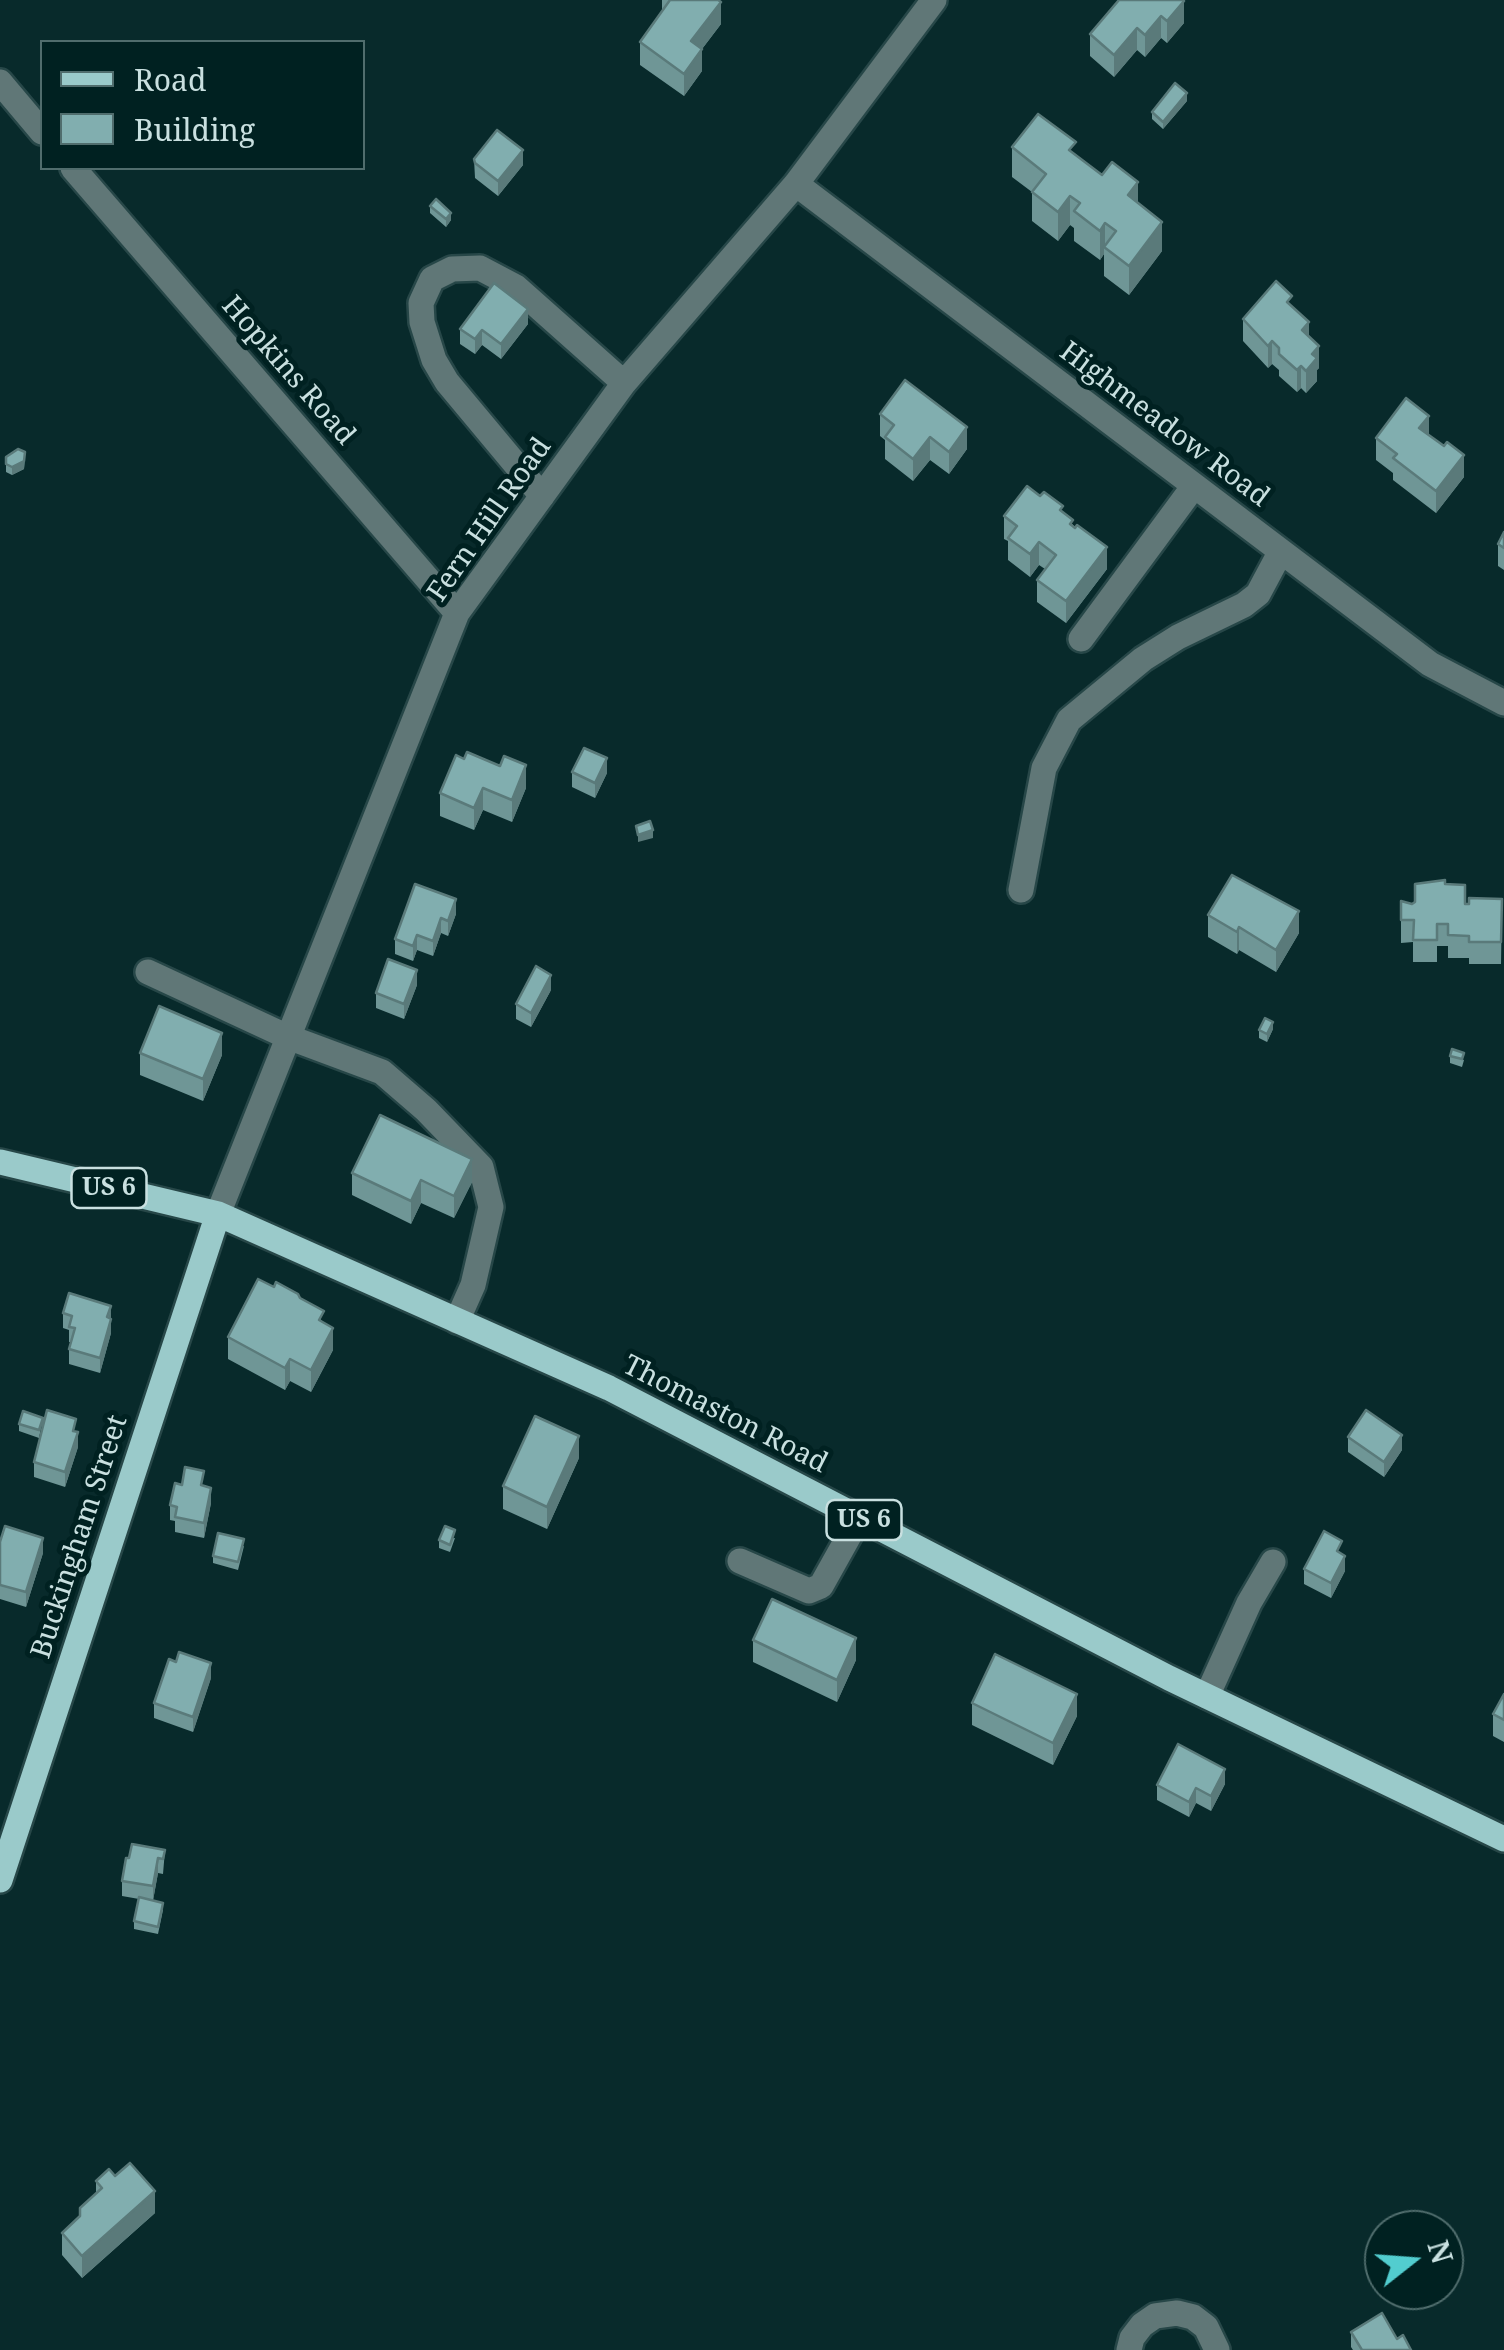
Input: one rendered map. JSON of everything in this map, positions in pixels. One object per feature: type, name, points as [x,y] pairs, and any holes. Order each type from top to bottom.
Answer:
[{"type":"main road","name":"Thomaston Road","points":[[0,1162],[218,1214],[609,1388],[1207,1696],[1504,1839]]},
{"type":"main road","name":"Buckingham Street","points":[[0,1880],[218,1214]]},
{"type":"street","name":"Fern Hill Road","points":[[218,1214],[458,613],[624,383],[796,184],[934,0]]},
{"type":"street","points":[[0,82],[40,130]]},
{"type":"street","name":"Hopkins Road","points":[[75,170],[458,613]]},
{"type":"street","name":"Highmeadow Road","points":[[796,184],[1430,664],[1504,703]]},
{"type":"street","points":[[542,496],[447,382],[434,360],[422,322],[421,302],[432,279],[452,269],[480,268],[516,286],[624,383]]},
{"type":"street","points":[[1081,639],[1194,486]]},
{"type":"street","points":[[1021,890],[1044,768],[1070,720],[1143,659],[1178,637],[1244,606],[1258,594],[1281,551]]},
{"type":"street","points":[[148,972],[288,1037],[382,1072],[426,1110],[481,1168],[491,1207],[474,1285],[456,1320]]},
{"type":"street","points":[[740,1561],[809,1591],[821,1586],[859,1518]]},
{"type":"street","points":[[1207,1696],[1272,1562]]},
{"type":"street","points":[[1129,2350],[1142,2325],[1155,2316],[1177,2313],[1206,2327],[1217,2350]]},
{"type":"building","points":[[670,0],[721,2],[691,41],[702,49],[684,74],[640,42]]},
{"type":"building","points":[[1119,0],[1184,1],[1167,21],[1161,16],[1145,35],[1137,28],[1114,55],[1090,34]]},
{"type":"building","points":[[1175,83],[1187,93],[1163,122],[1152,112]]},
{"type":"building","points":[[1038,114],[1076,142],[1069,150],[1102,175],[1112,162],[1138,182],[1128,195],[1162,222],[1129,266],[1104,247],[1116,231],[1105,223],[1100,231],[1074,211],[1080,203],[1070,196],[1058,212],[1032,192],[1046,174],[1012,147]]},
{"type":"building","points":[[497,130],[523,150],[498,181],[474,159]]},
{"type":"building","points":[[436,199],[451,213],[446,219],[430,206]]},
{"type":"building","points":[[1276,281],[1292,296],[1287,302],[1309,322],[1302,330],[1319,346],[1312,354],[1317,358],[1306,371],[1301,366],[1297,370],[1279,354],[1272,341],[1268,346],[1243,319]]},
{"type":"building","points":[[494,283],[528,309],[501,344],[482,330],[475,339],[460,329]]},
{"type":"building","points":[[905,380],[967,427],[949,452],[930,437],[913,459],[885,437],[894,425],[880,414]]},
{"type":"building","points":[[1406,398],[1429,416],[1419,428],[1464,455],[1436,491],[1393,458],[1397,454],[1376,438]]},
{"type":"building","points":[[18,449],[25,452],[24,461],[12,467],[6,464],[6,457]]},
{"type":"building","points":[[1027,486],[1040,496],[1044,492],[1063,506],[1060,510],[1073,520],[1070,524],[1107,547],[1066,601],[1037,580],[1056,555],[1039,542],[1030,554],[1008,538],[1017,526],[1004,516]]},
{"type":"building","points":[[584,748],[607,758],[595,783],[572,772]]},
{"type":"building","points":[[467,752],[500,766],[504,756],[526,765],[512,800],[483,788],[474,808],[440,793],[456,755],[464,759]]},
{"type":"building","points":[[650,821],[653,830],[638,835],[636,826]]},
{"type":"building","points":[[1232,875],[1299,911],[1276,950],[1239,927],[1237,932],[1208,915]]},
{"type":"building","points":[[1445,880],[1445,884],[1465,885],[1465,904],[1469,904],[1469,898],[1502,899],[1501,942],[1469,942],[1469,936],[1448,935],[1448,924],[1437,924],[1437,940],[1413,940],[1414,920],[1401,920],[1401,901],[1415,902],[1415,884]]},
{"type":"building","points":[[415,884],[456,899],[448,921],[441,918],[433,941],[417,935],[413,946],[395,939]]},
{"type":"building","points":[[388,959],[417,970],[404,1004],[376,993]]},
{"type":"building","points":[[536,966],[551,975],[531,1013],[516,1004]]},
{"type":"building","points":[[159,1006],[222,1033],[203,1079],[140,1053]]},
{"type":"building","points":[[1265,1018],[1273,1022],[1267,1034],[1259,1030]]},
{"type":"building","points":[[1452,1049],[1464,1053],[1462,1059],[1450,1056]]},
{"type":"building","points":[[380,1115],[472,1159],[454,1196],[421,1180],[411,1201],[352,1173]]},
{"type":"building","points":[[258,1279],[274,1287],[276,1282],[324,1311],[319,1320],[333,1328],[311,1370],[290,1359],[285,1368],[228,1337]]},
{"type":"building","points":[[69,1293],[111,1306],[100,1358],[69,1349],[75,1328],[69,1327],[72,1316],[63,1313]]},
{"type":"building","points":[[47,1410],[76,1419],[73,1431],[78,1432],[65,1472],[34,1462]]},
{"type":"building","points":[[1366,1410],[1402,1435],[1384,1462],[1348,1437]]},
{"type":"building","points":[[23,1411],[43,1418],[39,1430],[19,1424]]},
{"type":"building","points":[[535,1416],[579,1436],[547,1507],[503,1486]]},
{"type":"building","points":[[185,1467],[204,1471],[201,1485],[211,1488],[204,1523],[175,1517],[177,1507],[170,1505],[175,1483],[182,1485]]},
{"type":"building","points":[[5,1526],[43,1538],[26,1592],[0,1585],[0,1542]]},
{"type":"building","points":[[445,1526],[455,1530],[450,1545],[439,1540]]},
{"type":"building","points":[[1324,1531],[1342,1541],[1337,1551],[1345,1556],[1331,1583],[1304,1569]]},
{"type":"building","points":[[218,1533],[244,1539],[238,1562],[213,1556]]},
{"type":"building","points":[[772,1599],[856,1638],[837,1680],[753,1640]]},
{"type":"building","points":[[179,1652],[211,1663],[193,1717],[154,1703],[169,1659],[176,1662]]},
{"type":"building","points":[[995,1654],[1077,1694],[1053,1743],[972,1703]]},
{"type":"building","points":[[1504,1694],[1504,1720],[1493,1714]]},
{"type":"building","points":[[1178,1744],[1225,1769],[1211,1796],[1196,1788],[1189,1802],[1157,1785]]},
{"type":"building","points":[[132,1844],[165,1850],[163,1859],[158,1858],[153,1886],[122,1881]]},
{"type":"building","points":[[139,1897],[163,1903],[158,1927],[134,1921]]},
{"type":"building","points":[[130,2163],[155,2191],[82,2256],[62,2233],[80,2216],[80,2208],[102,2188],[96,2181],[109,2169],[115,2176]]},
{"type":"building","points":[[1382,2313],[1397,2339],[1403,2335],[1411,2350],[1362,2350],[1351,2332]]}]
